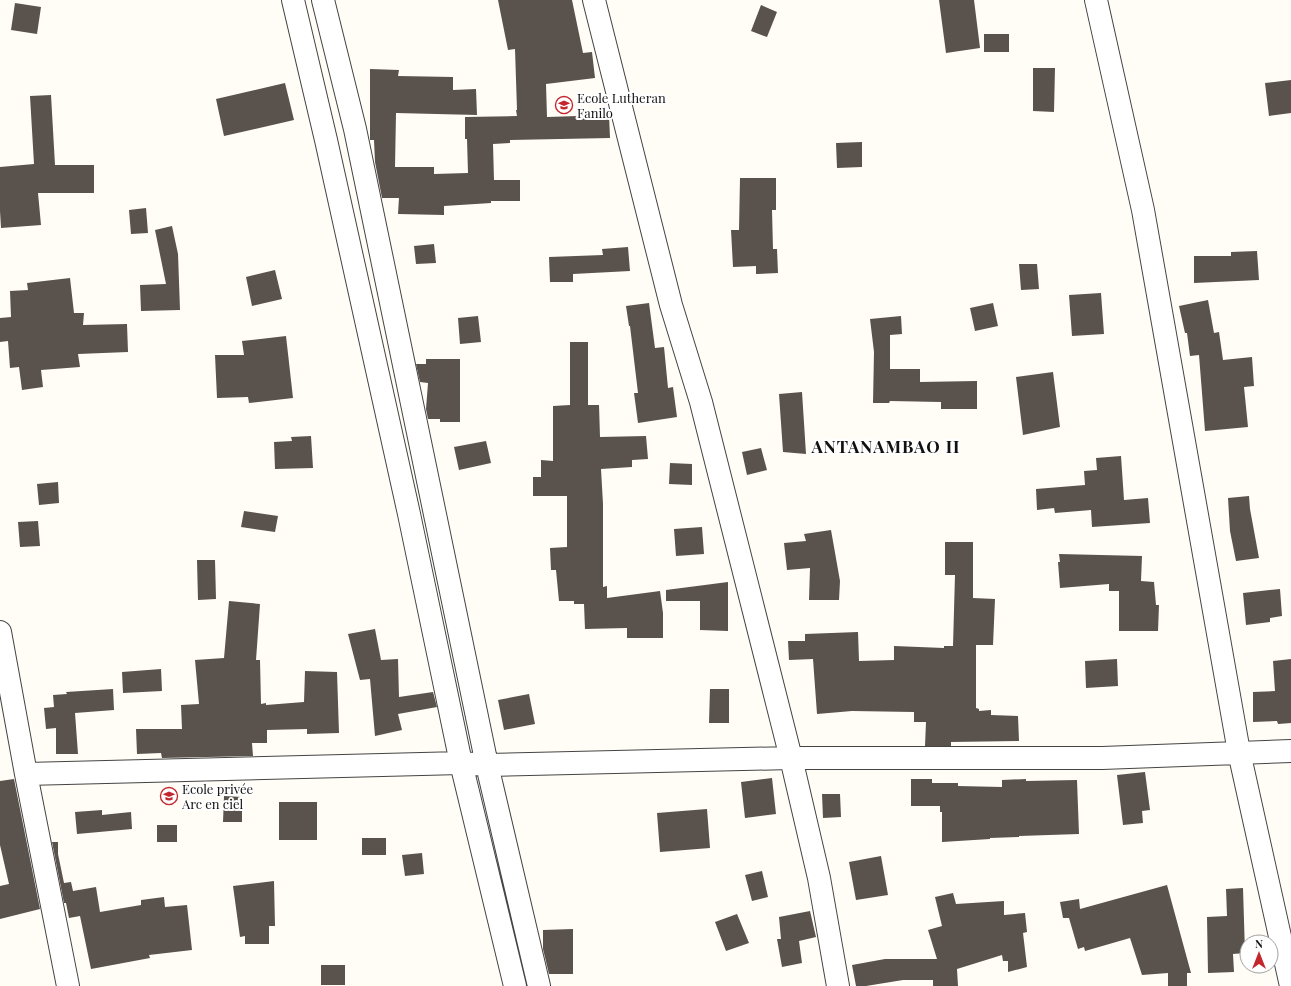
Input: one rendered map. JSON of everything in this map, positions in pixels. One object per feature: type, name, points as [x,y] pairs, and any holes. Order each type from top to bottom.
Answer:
[{"type":"street","points":[[293,0],[326,140],[409,514],[461,763],[515,986]]},
{"type":"street","points":[[323,0],[354,129],[487,765],[539,986]]},
{"type":"street","points":[[594,0],[671,305],[701,402],[790,758],[819,878],[838,986]]},
{"type":"street","points":[[1096,0],[1143,210],[1239,752],[1291,986]]},
{"type":"street","points":[[0,632],[26,774],[68,986]]},
{"type":"street","points":[[26,774],[461,763],[487,765],[790,758],[1102,758],[1291,751]]},
{"type":"building","points":[[498,0],[572,0],[583,53],[592,52],[595,78],[546,84],[547,117],[609,115],[610,138],[510,140],[510,143],[493,144],[494,180],[520,180],[520,201],[491,201],[491,203],[444,206],[444,215],[398,214],[399,198],[382,198],[375,162],[374,140],[370,140],[370,69],[399,70],[398,76],[453,77],[453,90],[476,89],[477,115],[396,113],[395,167],[434,167],[434,174],[468,173],[465,117],[517,116],[515,49],[508,50]]},
{"type":"building","points":[[939,0],[974,0],[980,48],[946,53]]},
{"type":"building","points":[[15,3],[41,7],[37,34],[11,30]]},
{"type":"building","points":[[761,5],[777,12],[767,37],[751,31]]},
{"type":"building","points":[[984,34],[1009,34],[1009,52],[984,52]]},
{"type":"building","points":[[1033,68],[1055,68],[1054,112],[1033,111]]},
{"type":"building","points":[[1291,80],[1291,113],[1269,116],[1265,83]]},
{"type":"building","points":[[285,83],[294,120],[224,136],[216,99]]},
{"type":"building","points":[[51,95],[55,165],[94,165],[94,193],[38,193],[41,225],[1,228],[0,167],[34,164],[30,96]]},
{"type":"building","points":[[862,142],[862,167],[837,168],[836,143]]},
{"type":"building","points":[[740,178],[776,178],[776,210],[772,210],[773,249],[777,249],[778,273],[756,274],[756,266],[733,267],[731,230],[739,230]]},
{"type":"building","points":[[146,208],[148,233],[131,234],[129,210]]},
{"type":"building","points":[[172,226],[178,254],[180,310],[141,311],[140,285],[166,284],[155,230]]},
{"type":"building","points":[[434,244],[436,263],[416,264],[414,246]]},
{"type":"building","points":[[628,247],[630,271],[573,274],[573,282],[550,282],[549,257],[603,255],[602,249]]},
{"type":"building","points":[[1257,251],[1259,280],[1194,283],[1194,256],[1231,256],[1231,252]]},
{"type":"building","points":[[1019,264],[1037,264],[1039,289],[1021,290]]},
{"type":"building","points":[[275,270],[282,299],[252,306],[246,277]]},
{"type":"building","points":[[70,278],[74,313],[84,313],[83,325],[127,324],[128,352],[78,354],[80,367],[41,370],[43,387],[22,390],[19,367],[10,368],[8,341],[0,342],[0,318],[11,317],[10,291],[28,290],[27,283]]},
{"type":"building","points":[[1101,293],[1104,334],[1072,336],[1069,295]]},
{"type":"building","points":[[1208,300],[1214,333],[1219,332],[1223,360],[1252,357],[1254,386],[1244,387],[1248,427],[1205,431],[1199,355],[1190,356],[1187,333],[1185,333],[1179,306]]},
{"type":"building","points":[[649,303],[655,348],[664,347],[668,388],[673,387],[677,417],[638,423],[634,393],[638,393],[630,326],[626,306]]},
{"type":"building","points":[[993,303],[998,326],[975,331],[970,308]]},
{"type":"building","points":[[478,316],[481,342],[460,344],[458,318]]},
{"type":"building","points":[[901,316],[902,334],[890,335],[890,369],[920,369],[920,382],[977,381],[977,409],[941,409],[941,402],[890,401],[889,403],[873,403],[874,352],[870,319]]},
{"type":"building","points":[[286,336],[293,398],[249,403],[248,397],[217,398],[215,355],[244,355],[242,341]]},
{"type":"building","points":[[570,342],[588,342],[588,405],[599,405],[600,437],[646,436],[648,459],[632,460],[632,467],[601,469],[603,504],[603,587],[607,586],[607,598],[660,591],[663,613],[663,638],[627,638],[627,628],[585,629],[584,604],[574,604],[574,601],[559,601],[556,570],[551,570],[550,548],[567,547],[567,496],[533,496],[533,477],[541,477],[541,460],[553,461],[553,406],[570,405]]},
{"type":"building","points":[[426,359],[460,359],[460,422],[440,422],[440,419],[428,419],[426,409],[428,383],[420,382],[416,364],[426,364]]},
{"type":"building","points":[[1053,372],[1060,427],[1023,435],[1016,377]]},
{"type":"building","points":[[802,392],[806,454],[783,452],[779,394]]},
{"type":"building","points":[[311,436],[313,468],[275,469],[274,442],[292,441],[291,437]]},
{"type":"building","points":[[486,441],[491,463],[459,470],[454,447]]},
{"type":"building","points":[[761,448],[767,470],[747,475],[742,452]]},
{"type":"building","points":[[1121,456],[1124,500],[1148,498],[1150,523],[1092,527],[1091,510],[1055,513],[1054,508],[1037,510],[1036,489],[1085,485],[1084,471],[1097,470],[1096,458]]},
{"type":"building","points":[[670,463],[692,464],[692,485],[669,484]]},
{"type":"building","points":[[58,482],[59,503],[39,505],[37,484]]},
{"type":"building","points":[[1249,496],[1259,558],[1236,561],[1230,531],[1228,498]]},
{"type":"building","points":[[244,511],[278,516],[275,532],[241,527]]},
{"type":"building","points":[[38,521],[40,546],[20,547],[18,522]]},
{"type":"building","points":[[702,527],[704,554],[676,556],[674,529]]},
{"type":"building","points":[[831,530],[840,581],[839,600],[809,600],[810,568],[787,570],[784,543],[806,541],[804,534]]},
{"type":"building","points":[[945,542],[973,542],[973,598],[995,599],[993,645],[976,645],[976,708],[979,709],[979,711],[991,710],[991,715],[1018,716],[1019,741],[951,742],[951,746],[925,746],[926,722],[914,722],[914,712],[852,711],[817,714],[813,659],[789,660],[788,641],[805,641],[805,634],[858,632],[859,661],[894,660],[894,646],[944,648],[944,646],[953,646],[955,575],[945,575]]},
{"type":"building","points":[[1059,554],[1142,556],[1141,581],[1154,582],[1156,605],[1159,605],[1158,631],[1119,631],[1119,591],[1109,591],[1109,584],[1060,588],[1058,562],[1060,562]]},
{"type":"building","points":[[197,560],[215,560],[216,599],[198,600]]},
{"type":"building","points":[[728,582],[728,631],[700,630],[700,601],[666,601],[666,590]]},
{"type":"building","points":[[1280,589],[1282,616],[1270,618],[1270,622],[1246,625],[1243,593]]},
{"type":"building","points":[[229,601],[260,604],[256,660],[260,660],[261,704],[266,703],[266,705],[304,702],[305,671],[337,672],[339,733],[307,734],[307,729],[267,730],[267,743],[252,743],[253,756],[162,758],[161,753],[137,754],[136,729],[182,729],[181,705],[199,704],[195,660],[224,658]]},
{"type":"building","points":[[375,629],[381,660],[398,659],[399,697],[433,692],[437,707],[398,714],[402,730],[375,736],[370,679],[360,680],[348,634]]},
{"type":"building","points":[[1117,659],[1118,686],[1086,688],[1085,661]]},
{"type":"building","points":[[1291,659],[1291,723],[1278,724],[1277,721],[1253,722],[1253,692],[1275,691],[1273,661]]},
{"type":"building","points":[[161,669],[162,691],[123,693],[122,672]]},
{"type":"building","points":[[113,689],[114,710],[75,713],[78,754],[56,754],[56,728],[46,729],[44,708],[54,707],[53,695],[67,694],[66,692]]},
{"type":"building","points":[[710,689],[729,689],[729,723],[709,723]]},
{"type":"building","points":[[529,694],[535,724],[504,730],[498,700]]},
{"type":"building","points":[[1145,772],[1150,810],[1142,811],[1143,823],[1123,825],[1117,775]]},
{"type":"building","points":[[772,778],[776,814],[745,818],[741,782]]},
{"type":"building","points":[[14,779],[40,909],[0,919],[0,886],[9,884],[0,845],[0,781]]},
{"type":"building","points":[[911,779],[932,779],[932,783],[958,783],[958,786],[1002,787],[1002,780],[1077,780],[1079,834],[1019,836],[942,842],[942,812],[940,812],[940,806],[911,806]]},
{"type":"building","points":[[822,794],[840,794],[841,817],[823,818]]},
{"type":"building","points":[[224,796],[242,797],[242,822],[223,822]]},
{"type":"building","points":[[279,802],[317,802],[317,840],[279,840]]},
{"type":"building","points":[[707,809],[710,848],[660,852],[657,813]]},
{"type":"building","points":[[102,810],[102,815],[131,812],[132,829],[77,834],[75,812]]},
{"type":"building","points":[[157,825],[177,825],[177,842],[157,842]]},
{"type":"building","points":[[362,838],[386,838],[386,855],[362,855]]},
{"type":"building","points":[[52,842],[58,842],[58,854],[64,883],[71,882],[73,891],[96,887],[100,912],[141,905],[141,900],[164,897],[165,907],[187,905],[192,950],[149,955],[150,958],[91,969],[80,916],[69,918],[66,903],[64,903]]},
{"type":"building","points":[[422,853],[424,874],[405,876],[402,855]]},
{"type":"building","points":[[881,856],[888,895],[856,900],[849,862]]},
{"type":"building","points":[[762,871],[768,897],[752,901],[745,875]]},
{"type":"building","points":[[274,881],[275,926],[269,926],[269,944],[245,944],[245,936],[240,937],[233,886]]},
{"type":"building","points":[[1167,885],[1191,973],[1187,973],[1187,986],[1168,986],[1168,973],[1142,975],[1130,938],[1085,951],[1084,947],[1078,949],[1069,918],[1063,918],[1060,902],[1079,899],[1080,909]]},
{"type":"building","points":[[1243,888],[1244,934],[1239,934],[1239,954],[1233,954],[1234,972],[1208,973],[1207,917],[1227,916],[1226,889]]},
{"type":"building","points":[[953,893],[956,904],[1004,901],[1004,915],[1025,913],[1027,932],[1023,933],[1027,967],[1008,972],[1008,961],[1003,961],[1002,955],[957,969],[958,986],[933,986],[933,980],[903,980],[866,986],[856,986],[852,965],[885,959],[937,959],[928,930],[942,926],[935,897]]},
{"type":"building","points":[[810,911],[816,937],[799,941],[802,963],[782,967],[777,939],[781,939],[779,917]]},
{"type":"building","points":[[737,914],[749,943],[726,951],[715,922]]},
{"type":"building","points":[[573,929],[573,974],[549,974],[543,949],[543,930]]},
{"type":"building","points":[[321,965],[345,965],[345,985],[321,985]]},
{"type":"place","name":"Ecole Lutheran Fanilo","points":[[564,105]]},
{"type":"place","name":"Ecole privée Arc en ciel","points":[[169,796]]},
{"type":"district","name":"ANTANAMBAO II","points":[[886,447]]}]
